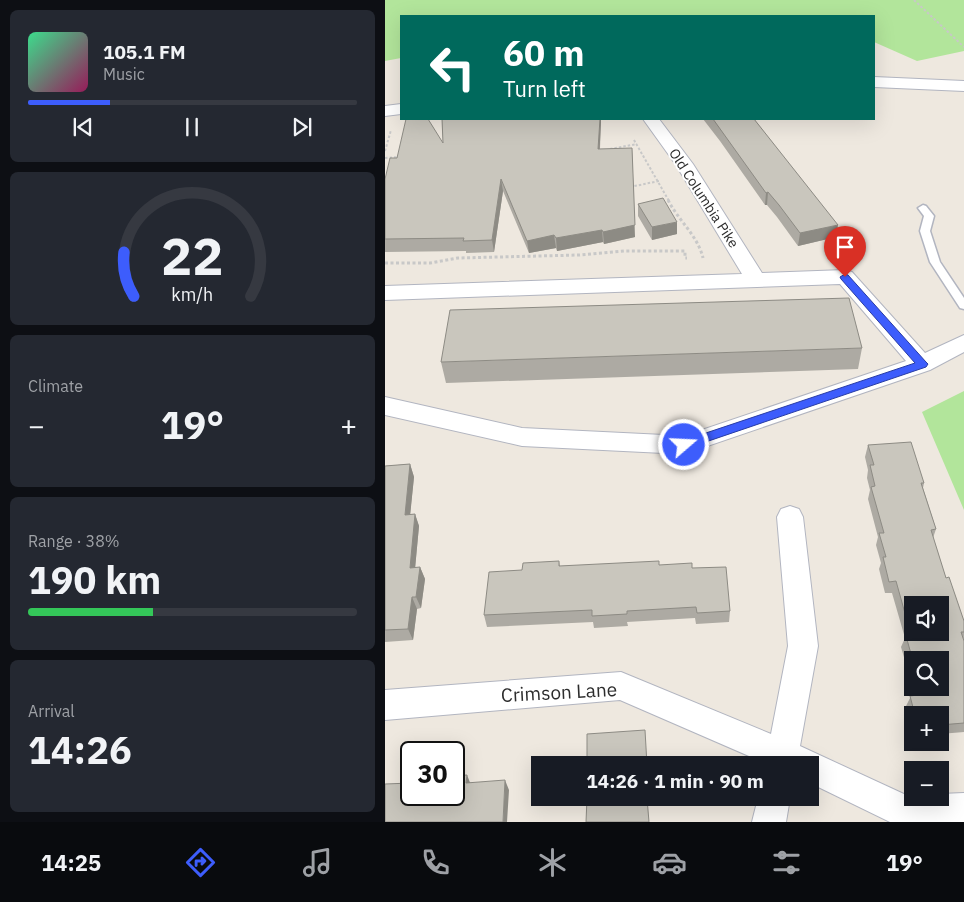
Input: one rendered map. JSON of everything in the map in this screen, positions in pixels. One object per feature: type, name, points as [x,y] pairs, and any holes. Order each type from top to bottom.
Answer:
[{"type":"street","points":[[875,82],[964,86]]},
{"type":"street","points":[[385,110],[400,109]]},
{"type":"street","name":"Old Columbia Pike","points":[[652,120],[684,164],[755,279]]},
{"type":"street","points":[[385,294],[845,277],[922,364]]},
{"type":"street","points":[[385,406],[522,436],[684,445],[922,364],[964,343]]},
{"type":"street","points":[[790,517],[803,646],[796,756]]},
{"type":"street","name":"Crimson Lane","points":[[385,705],[621,686],[782,756]]},
{"type":"street","name":"Crimson Lane","points":[[819,773],[905,812],[964,810]]},
{"type":"street","points":[[769,822],[772,806]]},
{"type":"lane","points":[[923,208],[929,216],[925,231],[935,262],[964,306]]},
{"type":"path","points":[[914,0],[964,47]]},
{"type":"path","points":[[634,140],[651,164],[677,216],[702,248],[703,258]]},
{"type":"path","points":[[604,149],[637,144]]},
{"type":"path","points":[[385,158],[403,157]]},
{"type":"path","points":[[625,188],[659,181]]},
{"type":"path","points":[[385,263],[428,265],[441,264],[459,258],[579,255],[625,251],[685,251],[685,258],[740,255]]},
{"type":"green space","points":[[385,0],[964,0],[964,51],[917,61],[875,42],[875,15],[400,15],[400,58],[385,61]]},
{"type":"green space","points":[[964,391],[964,510],[922,412]]},
{"type":"building","points":[[406,120],[429,120],[443,143],[442,120],[600,120],[598,149],[632,148],[635,225],[603,232],[602,230],[556,238],[554,235],[527,241],[501,179],[492,240],[463,241],[464,238],[385,239],[385,179],[390,158],[397,158]]},
{"type":"building","points":[[714,120],[755,120],[838,225],[800,233],[768,192],[766,193]]},
{"type":"building","points":[[663,198],[677,222],[652,227],[638,204]]},
{"type":"building","points":[[849,298],[862,348],[441,362],[450,310]]},
{"type":"building","points":[[911,442],[924,483],[921,483],[936,529],[931,530],[946,578],[949,577],[964,621],[964,632],[961,632],[964,641],[964,723],[949,724],[949,706],[913,706],[910,696],[949,696],[949,651],[910,651],[907,641],[949,641],[949,596],[904,596],[904,610],[896,581],[889,582],[883,557],[886,557],[879,533],[884,533],[871,487],[875,486],[870,465],[874,465],[868,445]]},
{"type":"building","points":[[410,464],[405,515],[415,514],[410,568],[420,567],[416,597],[412,597],[408,629],[385,630],[385,466]]},
{"type":"building","points":[[559,561],[559,566],[659,561],[659,565],[692,563],[692,568],[726,567],[730,611],[697,613],[696,607],[627,611],[627,614],[592,616],[592,610],[484,615],[489,572],[522,570],[523,563]]},
{"type":"building","points":[[645,730],[646,756],[587,756],[587,734]]},
{"type":"building","points":[[465,775],[467,775],[466,783],[505,780],[503,822],[385,822],[385,784],[400,783],[400,806],[465,806]]},
{"type":"building","points":[[587,806],[648,806],[649,822],[586,822]]},
{"type":"route","points":[[684,445],[922,364],[845,277]]}]
